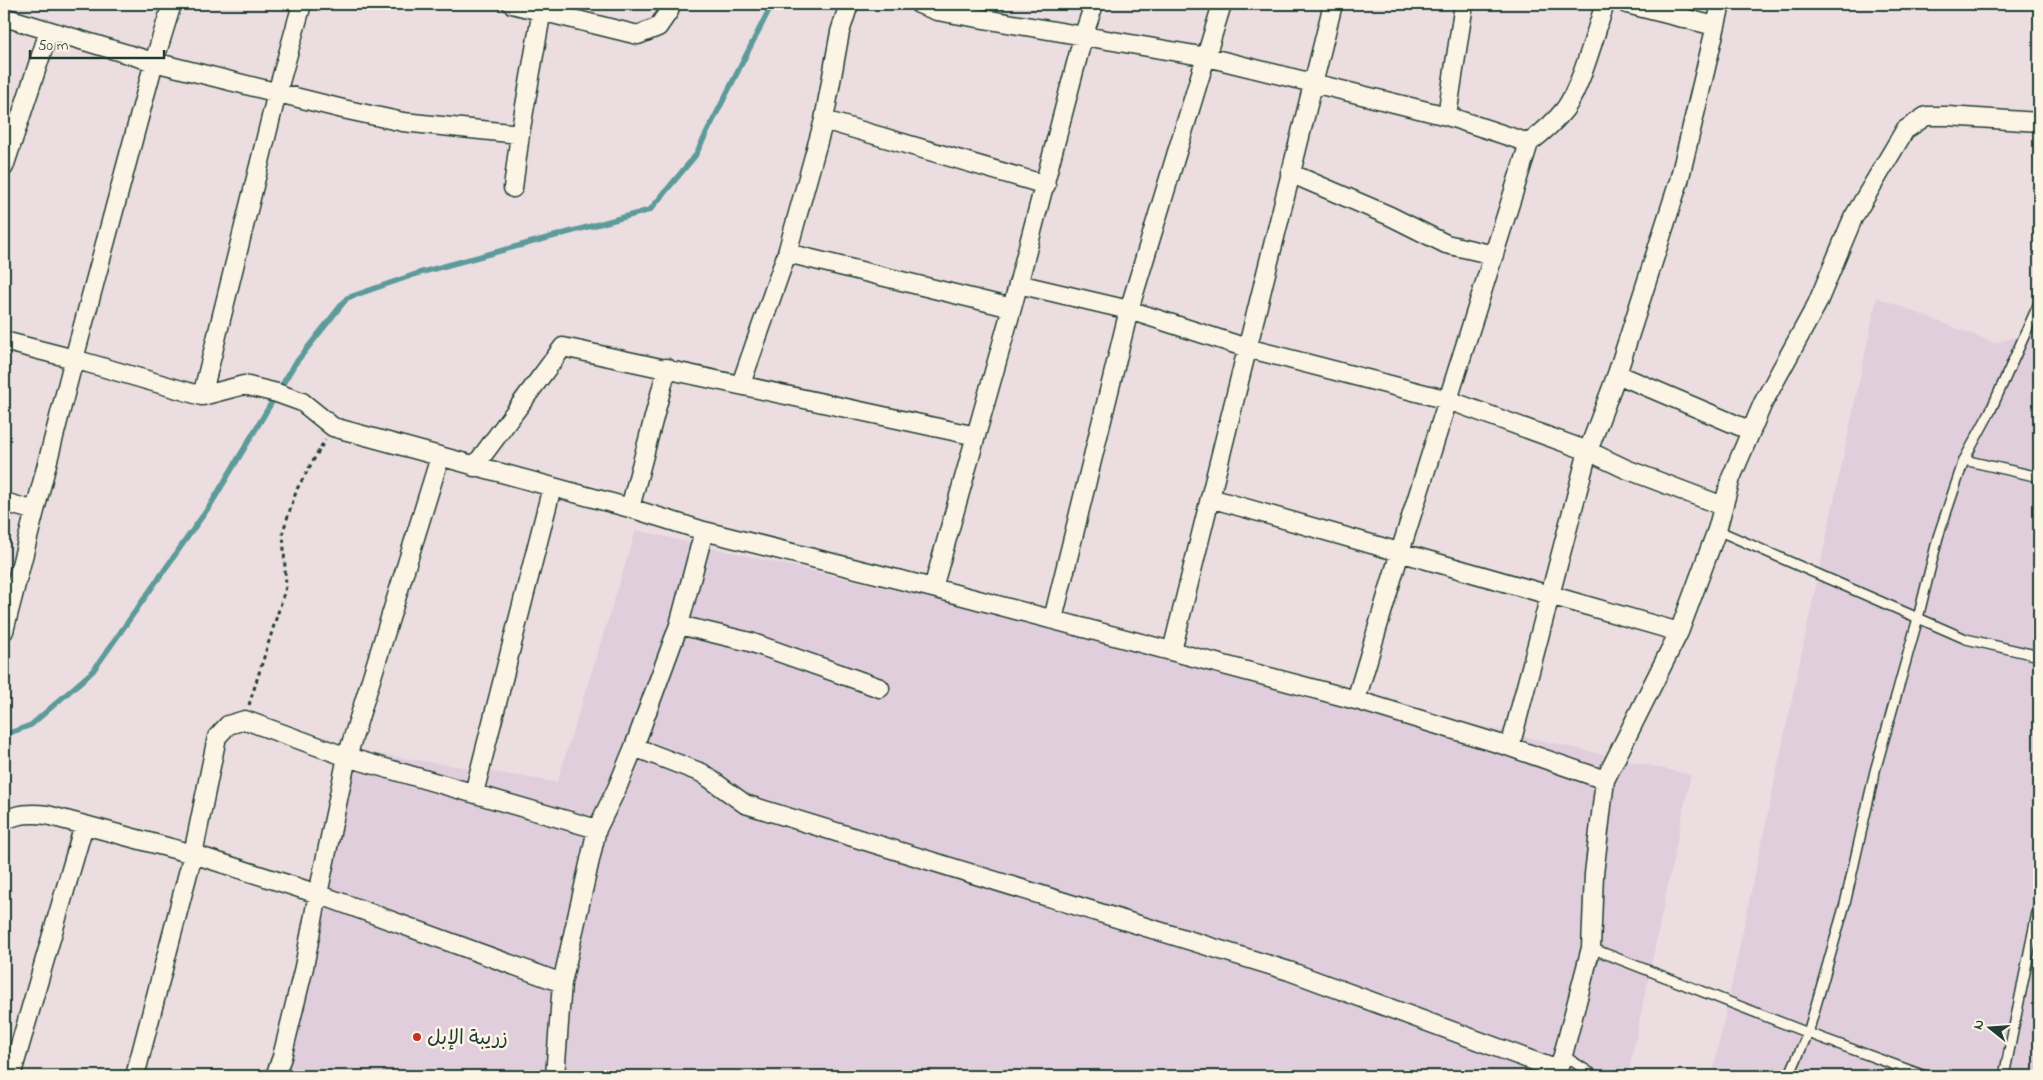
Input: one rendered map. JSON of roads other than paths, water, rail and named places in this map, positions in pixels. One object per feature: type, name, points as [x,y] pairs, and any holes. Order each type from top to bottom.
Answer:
[{"type":"street","points":[[4,632],[74,359],[154,62],[172,4]]},
{"type":"street","points":[[202,396],[276,93],[302,4]]},
{"type":"street","points":[[512,4],[542,7],[638,35],[658,27],[669,11],[670,4]]},
{"type":"street","points":[[741,384],[787,253],[824,120],[840,32],[848,4]]},
{"type":"street","points":[[919,4],[937,11],[1207,57],[1447,116],[1529,143]]},
{"type":"street","points":[[933,588],[1046,185],[1094,4]]},
{"type":"street","points":[[1052,619],[1129,310],[1222,4]]},
{"type":"street","points":[[1172,651],[1333,4]]},
{"type":"street","points":[[1447,116],[1464,4]]},
{"type":"street","points":[[1356,700],[1400,552],[1529,143],[1546,130],[1566,108],[1580,78],[1605,4]]},
{"type":"street","points":[[1627,4],[1715,26]]},
{"type":"street","points":[[1510,747],[1588,451],[1617,374],[1679,182],[1721,4]]},
{"type":"street","points":[[512,188],[542,7]]},
{"type":"street","points":[[4,17],[154,62],[343,109],[403,122],[520,134]]},
{"type":"street","points":[[4,167],[49,31]]},
{"type":"street","points":[[634,747],[702,774],[745,804],[1289,971],[1559,1067],[1591,948],[1594,874],[1605,780],[1679,632],[1717,530],[1731,478],[1763,403],[1817,304],[1853,218],[1905,130],[1926,116],[2039,122]]},
{"type":"street","points":[[824,120],[1046,185]]},
{"type":"street","points":[[1290,174],[1390,216],[1446,244],[1494,255]]},
{"type":"street","points":[[787,253],[1012,308]]},
{"type":"street","points":[[1018,284],[1129,310],[1247,348],[1448,400],[1588,451],[1626,469],[1723,506]]},
{"type":"street","points":[[4,342],[74,359],[202,396],[244,385],[277,393],[302,402],[333,427],[440,458],[630,508],[704,531],[933,588],[1356,700],[1510,747],[1605,780]]},
{"type":"street","points":[[474,467],[563,347],[976,436]]},
{"type":"street","points":[[630,508],[667,368]]},
{"type":"street","points":[[1617,374],[1751,431]]},
{"type":"street","points":[[275,1076],[282,1057],[304,967],[347,757],[440,458]]},
{"type":"street","points":[[474,793],[552,487]]},
{"type":"street","points":[[1210,498],[1679,632]]},
{"type":"street","points":[[4,502],[35,511]]},
{"type":"street","points":[[555,1076],[562,983],[596,829],[617,788],[634,747],[679,625],[704,531]]},
{"type":"street","points":[[679,625],[750,642],[880,688]]},
{"type":"street","points":[[134,1076],[193,854],[217,737],[228,725],[245,720],[347,757],[596,829]]},
{"type":"street","points":[[4,821],[11,817],[35,813],[193,854],[318,894],[562,983]]},
{"type":"street","points":[[11,1076],[84,825]]},
{"type":"lane","points":[[1789,1076],[1808,1033],[1845,904],[1875,771],[1918,618],[1938,537],[1964,460],[1990,412],[2039,303]]},
{"type":"lane","points":[[1964,460],[2039,477]]},
{"type":"lane","points":[[1717,530],[1966,639],[2039,656]]},
{"type":"lane","points":[[2004,1076],[2039,903]]},
{"type":"lane","points":[[1591,948],[1808,1033],[1925,1076]]},
{"type":"lane","points":[[1559,1067],[1595,1076]]},
{"type":"waterway","points":[[4,735],[31,725],[93,671],[211,504],[294,365],[347,298],[419,273],[650,210],[695,156],[772,4]]},
{"type":"place","name":"زريبة الإبل","points":[[417,1037]]}]
